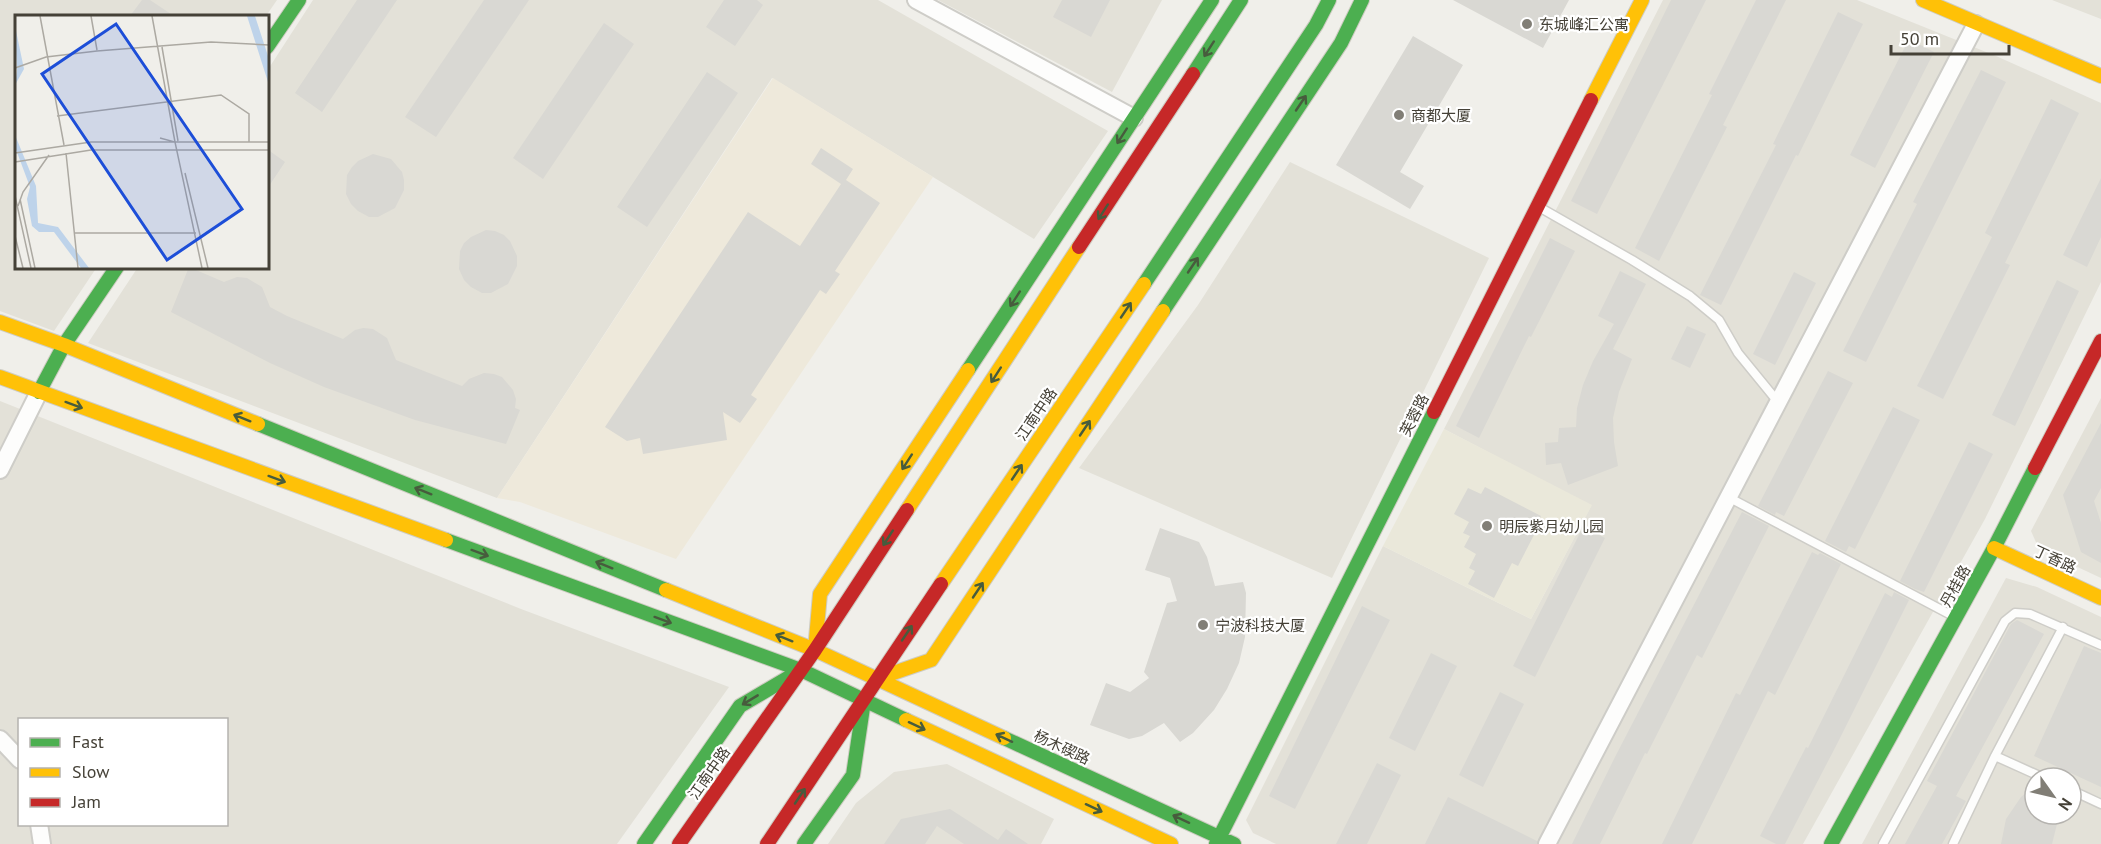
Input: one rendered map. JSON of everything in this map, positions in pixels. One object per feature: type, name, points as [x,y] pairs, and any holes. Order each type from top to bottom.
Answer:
[{"type":"main road","points":[[268,46],[299,0]]},
{"type":"main road","points":[[815,650],[820,594],[1212,0]]},
{"type":"main road","name":"江南中路","points":[[680,844],[815,650],[1241,0]]},
{"type":"main road","name":"江南中路","points":[[767,844],[1161,259],[1316,25],[1329,0]]},
{"type":"main road","points":[[876,680],[932,660],[1341,43],[1362,0]]},
{"type":"main road","name":"芙蓉路","points":[[1218,841],[1642,0]]},
{"type":"main road","points":[[1923,0],[2101,76]]},
{"type":"main road","points":[[39,392],[64,345],[116,268]]},
{"type":"main road","name":"杨木碶路","points":[[0,322],[64,345],[815,650],[1218,841],[1234,844]]},
{"type":"main road","name":"丹桂路","points":[[1832,844],[1994,549],[2101,341]]},
{"type":"main road","points":[[0,377],[801,670],[1171,844]]},
{"type":"main road","name":"丁香路","points":[[1994,549],[2101,598]]},
{"type":"main road","points":[[644,844],[740,706],[801,670]]},
{"type":"main road","points":[[804,844],[853,774],[864,701]]},
{"type":"street","points":[[916,0],[1134,118]]},
{"type":"street","points":[[1547,844],[1976,24]]},
{"type":"street","points":[[0,470],[39,392]]},
{"type":"street","points":[[0,739],[18,758]]},
{"type":"street","points":[[39,826],[42,844]]},
{"type":"lane","points":[[1538,206],[1690,296],[1719,320],[1738,353],[1778,402]]},
{"type":"lane","points":[[1728,497],[1956,618]]},
{"type":"lane","points":[[1883,844],[2005,621],[2015,613],[2030,614],[2101,645]]},
{"type":"lane","points":[[1953,844],[1995,756],[2063,627]]},
{"type":"lane","points":[[1995,756],[2023,769]]},
{"type":"lane","points":[[2083,796],[2101,804]]},
{"type":"shaded area","points":[[0,0],[277,0],[267,15],[15,15],[15,268],[96,268],[54,331],[0,311]]},
{"type":"shaded area","points":[[313,0],[878,0],[1108,131],[1034,239],[772,78],[497,498],[88,343],[137,268],[268,268],[268,69]]},
{"type":"shaded area","points":[[938,0],[1162,0],[1112,92]]},
{"type":"shaded area","points":[[1663,0],[1857,0],[1996,56],[2101,103],[2101,282],[1985,519],[1803,844],[1276,844],[1253,833],[1246,820],[1383,546],[1531,619],[1591,506],[1444,429]]},
{"type":"shaded area","points":[[2052,0],[2101,0],[2101,19]]},
{"type":"shaded area","points":[[773,78],[933,177],[676,559],[520,502],[497,498]]},
{"type":"shaded area","points":[[1290,162],[1489,258],[1332,578],[1079,468],[1198,305]]},
{"type":"shaded area","points":[[2101,398],[2101,578],[2039,549],[2031,531]]},
{"type":"shaded area","points":[[0,401],[521,609],[729,687],[617,844],[0,844]]},
{"type":"shaded area","name":"明辰紫月幼儿园","points":[[1444,429],[1592,505],[1531,619],[1383,546]]},
{"type":"shaded area","points":[[2006,578],[2037,587],[2101,617],[2101,844],[1862,844]]},
{"type":"shaded area","points":[[947,764],[1054,819],[1041,844],[828,844],[856,803],[894,772]]},
{"type":"building","points":[[142,0],[150,0],[172,15],[131,15]]},
{"type":"building","points":[[357,0],[397,0],[322,112],[295,93]]},
{"type":"building","points":[[484,0],[529,0],[436,137],[405,117]]},
{"type":"building","points":[[724,0],[757,0],[763,5],[735,46],[706,27]]},
{"type":"building","points":[[1062,0],[1110,0],[1091,37],[1053,17]]},
{"type":"building","name":"东城峰汇公寓","points":[[1453,0],[1569,0],[1543,48]]},
{"type":"building","points":[[1671,0],[1706,0],[1597,214],[1571,201]]},
{"type":"building","points":[[1756,0],[1786,0],[1723,125],[1727,127],[1659,261],[1635,248],[1712,95],[1709,94]]},
{"type":"building","points":[[1838,12],[1863,24],[1721,305],[1700,295],[1776,145],[1773,144]]},
{"type":"building","points":[[604,23],[634,44],[543,179],[513,158]]},
{"type":"building","name":"商都大厦","points":[[1413,36],[1463,65],[1400,172],[1424,186],[1410,209],[1336,165]]},
{"type":"building","points":[[1909,39],[1934,52],[1875,168],[1850,155]]},
{"type":"building","points":[[1981,70],[2006,82],[1866,362],[1843,351],[1917,204],[1913,202]]},
{"type":"building","points":[[707,72],[738,93],[647,227],[617,207]]},
{"type":"building","points":[[2051,99],[2079,113],[2005,263],[2010,265],[1943,399],[1917,386],[1992,237],[1985,233]]},
{"type":"building","points":[[821,148],[853,169],[846,180],[880,203],[835,271],[840,274],[826,294],[820,290],[751,395],[757,399],[740,423],[723,412],[727,440],[643,454],[640,438],[627,441],[605,427],[748,212],[800,246],[841,184],[811,164]]},
{"type":"building","points":[[268,150],[285,162],[268,188]]},
{"type":"building","points":[[373,154],[391,159],[402,172],[404,180],[404,190],[395,208],[378,217],[369,217],[358,211],[346,194],[347,175],[352,167],[358,161]]},
{"type":"building","points":[[2101,178],[2101,237],[2087,267],[2063,255]]},
{"type":"building","points":[[486,230],[504,235],[510,241],[517,256],[517,266],[508,284],[491,293],[482,293],[471,287],[464,280],[459,269],[460,251],[464,243]]},
{"type":"building","points":[[1550,238],[1575,251],[1531,337],[1529,336],[1479,438],[1456,426]]},
{"type":"building","points":[[189,268],[224,282],[237,277],[247,278],[262,287],[270,307],[287,316],[343,339],[355,330],[373,329],[387,338],[396,360],[462,386],[469,379],[484,373],[502,377],[513,390],[516,399],[515,408],[520,410],[506,444],[415,420],[324,387],[270,363],[171,312]]},
{"type":"building","points":[[1620,271],[1646,284],[1613,349],[1632,359],[1619,392],[1613,418],[1618,466],[1568,485],[1561,463],[1546,465],[1545,443],[1558,442],[1559,428],[1576,427],[1577,408],[1583,385],[1593,361],[1614,324],[1598,316]]},
{"type":"building","points":[[1794,272],[1816,283],[1775,365],[1753,354]]},
{"type":"building","points":[[2057,280],[2079,291],[2015,426],[1992,415]]},
{"type":"building","points":[[1687,326],[1706,334],[1690,368],[1671,359]]},
{"type":"building","points":[[1828,371],[1853,383],[1784,516],[1776,512],[1775,515],[1758,506]]},
{"type":"building","points":[[1893,407],[1920,420],[1855,549],[1849,546],[1846,552],[1825,541]]},
{"type":"building","points":[[2101,423],[2101,488],[2094,501],[2101,523],[2101,563],[2081,552],[2063,495]]},
{"type":"building","points":[[1969,442],[1993,454],[1924,592],[1915,589],[1900,581]]},
{"type":"building","points":[[1485,487],[1541,516],[1518,566],[1512,563],[1494,598],[1468,584],[1475,571],[1469,568],[1476,554],[1464,547],[1470,536],[1463,533],[1469,522],[1454,514],[1468,488],[1481,494]]},
{"type":"building","points":[[1742,512],[1769,526],[1702,658],[1697,655],[1600,844],[1572,844],[1615,757]]},
{"type":"building","points":[[1583,527],[1605,538],[1535,677],[1513,666]]},
{"type":"building","name":"宁波科技大厦","points":[[1160,528],[1199,542],[1207,557],[1215,586],[1243,582],[1246,593],[1245,637],[1239,663],[1214,710],[1193,733],[1180,742],[1164,723],[1142,736],[1129,739],[1090,725],[1106,683],[1130,692],[1149,678],[1144,672],[1167,603],[1177,601],[1170,578],[1145,570]]},
{"type":"building","points":[[1812,552],[1818,555],[1820,553],[1841,564],[1775,695],[1768,691],[1692,844],[1662,844],[1736,693],[1740,695]]},
{"type":"building","points":[[1894,592],[1909,600],[1785,844],[1776,844],[1760,836],[1806,747],[1808,748],[1885,593],[1892,597]]},
{"type":"building","points":[[1362,606],[1390,620],[1295,809],[1269,796]]},
{"type":"building","points":[[2017,620],[2044,634],[1956,796],[1966,801],[1942,844],[1905,844],[1937,786],[1927,781],[2011,624]]},
{"type":"building","points":[[2084,646],[2101,653],[2101,787],[2083,779],[2083,766],[2056,766],[2034,756]]},
{"type":"building","points":[[1431,653],[1457,666],[1415,751],[1389,738]]},
{"type":"building","points":[[1500,692],[1524,704],[1483,787],[1459,775]]},
{"type":"building","points":[[1377,763],[1401,775],[1367,844],[1336,844]]},
{"type":"building","points":[[2023,795],[2023,826],[2056,826],[2052,844],[2001,844],[2006,819]]},
{"type":"building","points":[[1448,797],[1537,841],[1537,844],[1425,844]]},
{"type":"building","points":[[950,809],[998,840],[1006,829],[1028,844],[964,844],[937,826],[925,844],[884,844],[901,819]]},
{"type":"traffic: fast","points":[[268,46],[299,0]]},
{"type":"traffic: fast","points":[[968,370],[1212,0]]},
{"type":"traffic: fast","points":[[1193,74],[1241,0]]},
{"type":"traffic: fast","points":[[1144,284],[1316,25],[1329,0]]},
{"type":"traffic: fast","points":[[1163,311],[1341,43],[1362,0]]},
{"type":"traffic: fast","points":[[39,392],[64,345],[116,268]]},
{"type":"traffic: fast","points":[[1216,844],[1434,412]]},
{"type":"traffic: fast","points":[[258,424],[666,590]]},
{"type":"traffic: fast","points":[[1831,844],[1994,548],[2035,468]]},
{"type":"traffic: fast","points":[[446,540],[801,670],[906,720]]},
{"type":"traffic: fast","points":[[644,844],[740,706],[801,670]]},
{"type":"traffic: fast","points":[[804,844],[853,775],[864,701]]},
{"type":"traffic: fast","points":[[1004,738],[1234,844]]},
{"type":"traffic: slow","points":[[1591,100],[1642,0]]},
{"type":"traffic: slow","points":[[1923,0],[2101,76]]},
{"type":"traffic: slow","points":[[907,510],[1079,247]]},
{"type":"traffic: slow","points":[[941,584],[1144,284]]},
{"type":"traffic: slow","points":[[876,679],[931,660],[1163,311]]},
{"type":"traffic: slow","points":[[0,322],[64,345],[258,424]]},
{"type":"traffic: slow","points":[[815,650],[820,594],[968,370]]},
{"type":"traffic: slow","points":[[0,377],[446,540]]},
{"type":"traffic: slow","points":[[1994,548],[2101,598]]},
{"type":"traffic: slow","points":[[666,590],[815,650],[1004,738]]},
{"type":"traffic: slow","points":[[906,720],[1171,844]]},
{"type":"traffic: jam","points":[[1079,247],[1193,74]]},
{"type":"traffic: jam","points":[[1434,412],[1591,100]]},
{"type":"traffic: jam","points":[[2035,468],[2101,341]]},
{"type":"traffic: jam","points":[[679,844],[815,650],[907,510]]},
{"type":"traffic: jam","points":[[767,844],[941,584]]},
{"type":"place","name":"东城峰汇公寓","points":[[1527,24]]},
{"type":"place","name":"商都大厦","points":[[1399,115]]},
{"type":"place","name":"明辰紫月幼儿园","points":[[1487,526]]},
{"type":"place","name":"宁波科技大厦","points":[[1203,625]]}]
